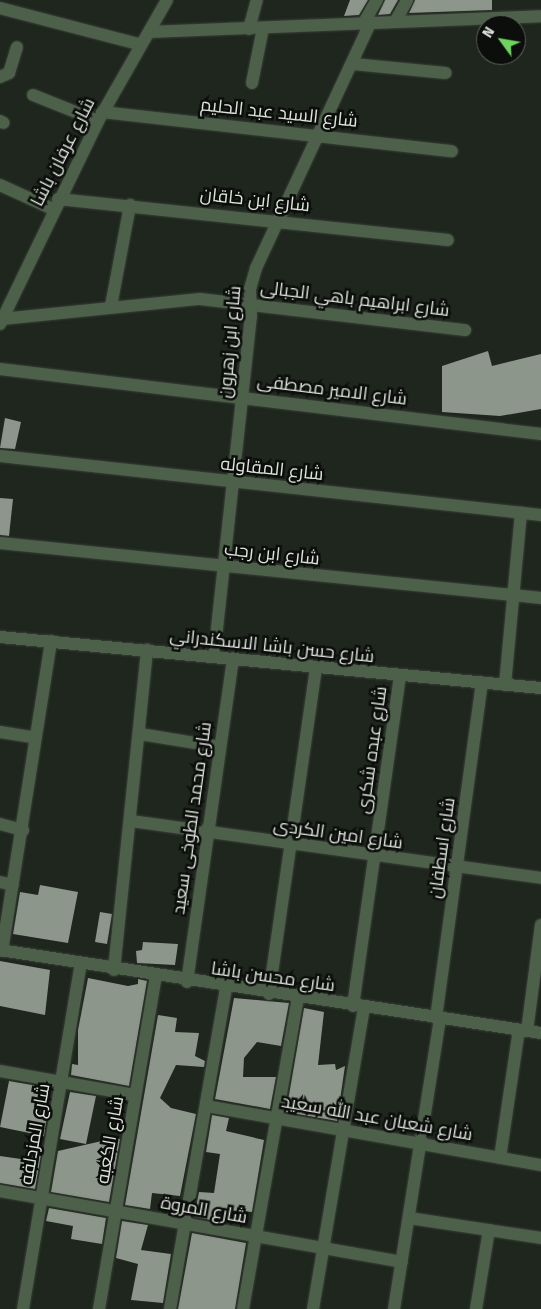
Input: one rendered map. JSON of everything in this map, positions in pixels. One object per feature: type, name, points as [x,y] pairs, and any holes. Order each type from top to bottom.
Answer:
[{"type":"street","name":"شارع عرفان باشا","points":[[1,322],[56,204],[100,116],[138,44],[149,32],[167,0]]},
{"type":"street","points":[[250,29],[257,0]]},
{"type":"street","name":"شارع ابن زهرون","points":[[214,656],[242,398],[250,304],[256,268],[353,64],[376,0]]},
{"type":"street","points":[[395,22],[408,0]]},
{"type":"street","points":[[0,8],[138,44]]},
{"type":"street","points":[[149,32],[541,16]]},
{"type":"street","points":[[252,83],[263,28]]},
{"type":"street","points":[[0,78],[9,73],[17,47]]},
{"type":"street","points":[[353,64],[446,74]]},
{"type":"street","name":"شارع السيد عبد الحليم","points":[[33,95],[100,116],[320,134],[452,150]]},
{"type":"street","name":"شارع ابن خاقان","points":[[0,184],[56,204],[130,205],[280,220],[448,240]]},
{"type":"street","points":[[111,306],[130,205]]},
{"type":"street","name":"شارع ابراهيم باهي الجبالى","points":[[1,322],[111,306],[176,299],[250,304],[465,330]]},
{"type":"street","name":"شارع الامير مصطفى","points":[[0,369],[541,434]]},
{"type":"street","name":"شارع المقاوله","points":[[0,456],[233,483],[541,515]]},
{"type":"street","points":[[505,685],[521,513]]},
{"type":"street","name":"شارع ابن رجب","points":[[0,543],[541,598]]},
{"type":"street","name":"شارع حسن باشا الاسكندراني","points":[[0,637],[214,656],[400,677],[541,688]]},
{"type":"street","points":[[1,951],[23,830],[51,642]]},
{"type":"street","points":[[114,970],[140,734],[147,650]]},
{"type":"street","name":"شارع محمد الطوخى سعيد","points":[[187,982],[233,658]]},
{"type":"street","points":[[269,994],[316,668]]},
{"type":"street","name":"شارع عبده شكرى","points":[[314,1309],[344,1131],[374,856],[400,677]]},
{"type":"street","name":"شارع اسطفان","points":[[394,1309],[438,1019],[482,683]]},
{"type":"street","points":[[0,732],[36,738]]},
{"type":"street","points":[[140,734],[220,747]]},
{"type":"street","name":"شارع امين الكردى","points":[[131,821],[458,868],[541,878]]},
{"type":"street","points":[[0,824],[23,830]]},
{"type":"street","points":[[0,882],[13,885]]},
{"type":"street","points":[[500,1158],[541,926]]},
{"type":"street","name":"شارع محسن باشا","points":[[1,951],[226,988],[541,1034]]},
{"type":"street","name":"شارع المزدلفه","points":[[23,1309],[82,964]]},
{"type":"street","name":"شارع الكعبه","points":[[99,1309],[156,977]]},
{"type":"street","points":[[170,1309],[226,988]]},
{"type":"street","points":[[243,1309],[298,998]]},
{"type":"street","points":[[0,1071],[135,1095]]},
{"type":"street","name":"شارع شعبان عبد الله سعيد","points":[[206,1106],[541,1165]]},
{"type":"street","name":"شارع المروة","points":[[0,1191],[402,1262]]},
{"type":"street","points":[[409,1218],[541,1238]]},
{"type":"street","points":[[476,1309],[489,1230]]},
{"type":"building","points":[[350,0],[368,0],[359,15],[344,16]]},
{"type":"building","points":[[385,0],[398,0],[390,14],[378,15]]},
{"type":"building","points":[[415,0],[492,0],[492,10],[409,13]]},
{"type":"building","points":[[488,351],[492,366],[541,354],[541,409],[500,416],[442,412],[442,366]]},
{"type":"building","points":[[5,418],[21,422],[15,449],[0,448]]},
{"type":"building","points":[[0,498],[13,499],[9,536],[0,535]]},
{"type":"building","points":[[40,885],[78,892],[68,943],[13,934],[20,892],[38,895]]},
{"type":"building","points":[[100,912],[112,914],[107,944],[95,942]]},
{"type":"building","points":[[143,942],[178,944],[175,965],[137,963],[136,951],[142,950]]},
{"type":"building","points":[[0,961],[50,970],[45,1015],[0,1006]]},
{"type":"building","points":[[88,978],[128,986],[138,984],[138,979],[147,981],[129,1086],[71,1075],[72,1064],[78,1065],[78,1030]]},
{"type":"building","points":[[234,998],[289,1003],[281,1046],[257,1042],[244,1058],[243,1077],[276,1077],[270,1109],[215,1099]]},
{"type":"building","points":[[304,1008],[324,1012],[318,1065],[335,1064],[336,1070],[345,1066],[337,1121],[286,1112]]},
{"type":"building","points":[[158,1015],[177,1018],[175,1032],[199,1033],[195,1056],[205,1061],[204,1067],[176,1065],[160,1098],[171,1108],[196,1114],[180,1196],[152,1193],[150,1209],[125,1205]]},
{"type":"building","points":[[9,1081],[44,1087],[34,1116],[47,1114],[44,1136],[0,1127]]},
{"type":"building","points":[[70,1092],[96,1096],[86,1144],[60,1139]]},
{"type":"building","points":[[212,1115],[229,1118],[226,1131],[264,1140],[252,1212],[213,1209],[211,1220],[194,1217],[199,1192],[214,1193],[220,1154],[206,1152]]},
{"type":"building","points":[[115,1138],[120,1139],[109,1202],[51,1192],[58,1151]]},
{"type":"building","points":[[41,1155],[35,1189],[0,1183],[0,1156],[21,1159]]},
{"type":"building","points":[[49,1208],[106,1218],[102,1244],[71,1239],[73,1226],[46,1221]]},
{"type":"building","points":[[122,1221],[148,1225],[141,1250],[171,1254],[163,1303],[131,1300],[138,1264],[116,1258]]},
{"type":"building","points":[[192,1233],[246,1243],[235,1309],[178,1309]]}]
